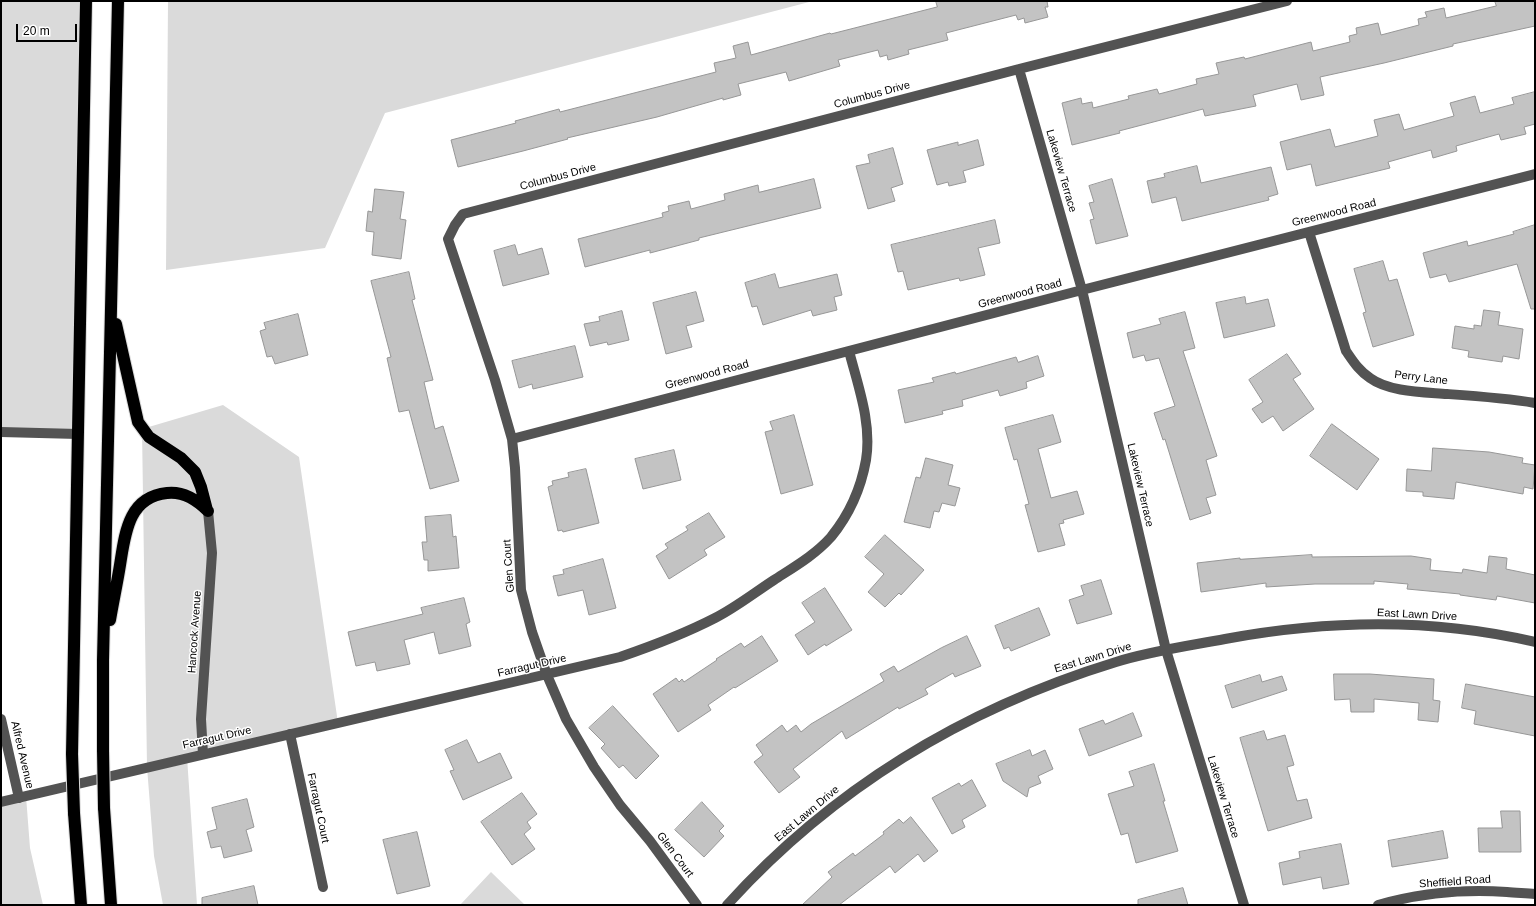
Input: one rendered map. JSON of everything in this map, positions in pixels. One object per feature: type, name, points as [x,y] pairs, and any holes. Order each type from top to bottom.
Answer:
[{"type":"highway","points":[[81,905],[74,813],[72,754],[86,1]]},
{"type":"highway","points":[[111,905],[104,808],[103,660],[118,1]]},
{"type":"highway","points":[[111,305],[138,422],[142,430],[149,437],[181,458],[194,472],[201,487],[208,511]]},
{"type":"highway","points":[[103,660],[126,529],[133,514],[144,501],[160,494],[169,493],[195,499],[208,511]]},
{"type":"street","name":"Columbus Drive","points":[[463,214],[1019,69],[1287,1]]},
{"type":"street","name":"Lakeview Terrace","points":[[1019,69],[1082,290],[1166,650],[1244,905]]},
{"type":"street","name":"Greenwood Road","points":[[512,439],[1082,290],[1535,174]]},
{"type":"street","name":"Glen Court","points":[[463,214],[455,225],[448,239],[512,439],[515,468],[521,590],[532,632],[547,675],[566,719],[594,768],[620,806],[650,841],[697,905]]},
{"type":"street","name":"Perry Lane","points":[[1309,232],[1346,351],[1356,367],[1370,379],[1385,386],[1412,391],[1515,399],[1535,403]]},
{"type":"street","name":"Farragut Drive","points":[[1,802],[620,657],[669,640],[716,617],[810,556],[831,537],[848,514],[860,487],[866,460],[867,434],[864,408],[849,351]]},
{"type":"street","points":[[1,432],[78,434]]},
{"type":"street","name":"Hancock Avenue","points":[[204,754],[201,718],[212,553],[208,511]]},
{"type":"street","name":"East Lawn Drive","points":[[727,905],[789,843],[833,806],[880,772],[942,734],[995,707],[1048,685],[1117,662],[1166,650],[1268,631],[1335,625],[1388,624],[1455,628],[1535,642]]},
{"type":"street","name":"Alfred Avenue","points":[[1,719],[20,798]]},
{"type":"street","name":"Farragut Court","points":[[290,734],[323,887]]},
{"type":"street","name":"Sheffield Road","points":[[1378,905],[1393,900],[1437,893],[1484,890],[1535,894]]},
{"type":"shaded area","points":[[1,1],[86,1],[78,434],[1,432]]},
{"type":"shaded area","points":[[168,1],[813,1],[385,113],[325,248],[166,270]]},
{"type":"shaded area","points":[[223,405],[299,457],[338,723],[187,757],[197,905],[163,905],[154,856],[147,767],[142,429]]},
{"type":"shaded area","points":[[26,796],[30,848],[43,905],[1,905],[1,802]]},
{"type":"shaded area","points":[[491,872],[525,905],[460,905]]},
{"type":"building","points":[[936,1],[1047,1],[1048,7],[1045,7],[1048,17],[1025,23],[1024,18],[1018,20],[1016,15],[946,33],[948,40],[908,50],[909,54],[888,60],[887,55],[880,57],[878,50],[838,60],[840,66],[789,81],[786,72],[738,84],[741,95],[723,100],[723,98],[657,117],[567,138],[568,139],[458,167],[451,140],[516,123],[515,121],[559,109],[560,112],[716,72],[714,63],[736,58],[733,46],[748,42],[751,55],[830,33],[831,34],[937,7]]},
{"type":"building","points":[[1495,1],[1535,1],[1535,26],[1453,44],[1453,46],[1320,77],[1324,95],[1301,100],[1297,84],[1253,95],[1256,106],[1205,116],[1203,109],[1072,145],[1062,103],[1081,98],[1082,104],[1092,102],[1093,108],[1129,99],[1128,96],[1157,89],[1159,94],[1197,84],[1196,79],[1219,74],[1216,63],[1244,57],[1245,59],[1311,42],[1313,51],[1350,42],[1349,36],[1357,34],[1356,28],[1378,23],[1381,35],[1419,25],[1418,19],[1427,17],[1425,12],[1444,8],[1446,18],[1496,6]]},
{"type":"building","points":[[1535,92],[1535,124],[1524,127],[1526,134],[1501,140],[1499,134],[1456,146],[1457,151],[1433,158],[1431,150],[1388,162],[1390,168],[1316,186],[1311,164],[1287,170],[1280,142],[1330,129],[1335,147],[1378,136],[1374,120],[1399,114],[1404,130],[1454,116],[1450,103],[1475,96],[1480,113],[1514,104],[1512,98]]},
{"type":"building","points":[[978,140],[984,165],[963,171],[966,182],[949,186],[948,182],[937,185],[927,150],[958,142],[958,145]]},
{"type":"building","points":[[893,148],[903,184],[891,188],[895,201],[868,209],[856,166],[870,163],[868,155]]},
{"type":"building","points":[[1197,166],[1201,183],[1271,167],[1278,194],[1268,197],[1269,200],[1182,221],[1176,197],[1152,203],[1147,181],[1165,177],[1164,174]]},
{"type":"building","points":[[814,179],[821,208],[699,238],[699,240],[650,253],[650,250],[585,267],[578,239],[663,217],[662,213],[669,211],[668,206],[689,201],[691,209],[725,200],[724,194],[758,185],[759,192]]},
{"type":"building","points":[[1112,179],[1128,236],[1096,244],[1090,220],[1094,219],[1089,203],[1094,202],[1089,186]]},
{"type":"building","points":[[375,189],[404,192],[400,219],[406,220],[401,259],[372,255],[374,232],[366,231],[368,211],[372,212]]},
{"type":"building","points":[[995,220],[1000,243],[978,248],[985,275],[960,281],[959,278],[908,290],[903,271],[898,272],[891,245]]},
{"type":"building","points":[[1535,225],[1535,309],[1531,309],[1517,264],[1449,282],[1446,274],[1430,278],[1423,253],[1467,241],[1468,246],[1514,234],[1513,232]]},
{"type":"building","points":[[515,245],[518,255],[542,248],[549,274],[503,286],[494,251]]},
{"type":"building","points":[[1383,261],[1389,281],[1397,279],[1414,335],[1373,347],[1363,313],[1366,312],[1354,269]]},
{"type":"building","points":[[409,272],[415,299],[412,300],[433,380],[424,382],[435,429],[443,426],[459,481],[430,489],[409,410],[399,412],[387,358],[391,357],[371,281]]},
{"type":"building","points":[[775,274],[779,288],[837,274],[842,295],[834,297],[837,310],[813,316],[811,310],[763,325],[757,306],[752,307],[745,283]]},
{"type":"building","points":[[696,292],[704,321],[686,326],[692,347],[666,354],[653,303]]},
{"type":"building","points":[[1245,297],[1246,304],[1268,299],[1275,326],[1224,338],[1216,303]]},
{"type":"building","points":[[1484,310],[1500,312],[1498,325],[1523,329],[1519,359],[1503,356],[1502,362],[1468,357],[1469,351],[1452,348],[1455,326],[1474,329],[1474,325],[1481,326]]},
{"type":"building","points":[[622,311],[629,340],[608,345],[607,342],[590,346],[584,324],[600,321],[599,317]]},
{"type":"building","points":[[1185,312],[1195,348],[1183,351],[1217,456],[1206,460],[1216,495],[1206,498],[1211,513],[1190,520],[1165,439],[1163,440],[1154,413],[1175,406],[1159,358],[1146,361],[1144,355],[1133,358],[1127,333],[1161,324],[1159,319]]},
{"type":"building","points":[[298,314],[308,355],[275,364],[272,356],[267,357],[260,331],[266,329],[264,323]]},
{"type":"building","points":[[575,346],[583,377],[533,389],[532,384],[519,388],[512,361]]},
{"type":"building","points":[[1287,354],[1301,374],[1293,379],[1314,409],[1283,431],[1273,416],[1262,423],[1252,409],[1263,402],[1249,380]]},
{"type":"building","points":[[1038,356],[1044,376],[1026,382],[1027,388],[1000,396],[998,390],[962,400],[963,406],[942,411],[943,414],[905,423],[898,390],[934,382],[932,378],[955,372],[956,374],[1016,357],[1018,362]]},
{"type":"building","points":[[794,415],[813,485],[781,494],[765,432],[773,430],[770,422]]},
{"type":"building","points":[[1053,415],[1061,442],[1038,449],[1051,498],[1077,491],[1084,514],[1063,520],[1064,523],[1059,524],[1065,545],[1038,552],[1025,505],[1029,504],[1017,459],[1014,460],[1005,428]]},
{"type":"building","points":[[1332,424],[1379,459],[1357,490],[1310,456]]},
{"type":"building","points":[[1433,448],[1489,452],[1523,458],[1522,463],[1535,465],[1533,489],[1524,487],[1523,494],[1456,482],[1454,499],[1423,496],[1423,492],[1406,491],[1407,469],[1431,471]]},
{"type":"building","points":[[674,450],[681,480],[643,489],[635,459]]},
{"type":"building","points":[[926,458],[953,465],[948,485],[960,488],[955,506],[942,503],[939,512],[934,511],[930,528],[904,522],[916,477],[920,478]]},
{"type":"building","points":[[586,469],[599,523],[563,532],[562,530],[558,531],[548,487],[553,485],[552,481],[569,477],[568,473]]},
{"type":"building","points":[[709,513],[725,537],[704,550],[707,555],[669,579],[656,556],[668,548],[665,544],[688,530],[686,527]]},
{"type":"building","points":[[451,515],[453,537],[456,536],[459,568],[428,571],[428,560],[424,560],[422,542],[427,542],[425,517]]},
{"type":"building","points":[[885,535],[924,570],[901,595],[899,593],[885,607],[868,592],[884,574],[865,557]]},
{"type":"building","points":[[1312,555],[1312,557],[1411,556],[1431,559],[1430,570],[1462,573],[1463,569],[1487,573],[1489,556],[1507,558],[1506,569],[1535,575],[1535,603],[1497,596],[1496,600],[1460,594],[1407,589],[1408,584],[1374,581],[1374,584],[1315,584],[1266,587],[1266,583],[1201,592],[1197,563],[1240,558]]},
{"type":"building","points":[[603,559],[616,608],[589,615],[583,590],[558,596],[553,576],[564,574],[563,570]]},
{"type":"building","points":[[1101,580],[1112,614],[1077,624],[1069,600],[1084,595],[1081,586]]},
{"type":"building","points":[[825,588],[852,630],[808,655],[795,635],[815,622],[802,603]]},
{"type":"building","points":[[464,598],[470,622],[466,624],[471,646],[439,654],[434,632],[404,640],[410,664],[377,671],[375,662],[356,666],[348,632],[423,614],[421,608]]},
{"type":"building","points":[[1039,608],[1050,635],[1011,651],[1009,647],[1004,649],[995,626]]},
{"type":"building","points":[[762,636],[778,661],[735,688],[734,687],[708,705],[711,710],[678,732],[653,694],[676,678],[679,682],[682,679],[684,682],[741,643],[744,647]]},
{"type":"building","points":[[967,636],[981,666],[955,677],[953,673],[925,689],[928,694],[899,709],[898,707],[846,739],[842,731],[793,769],[800,777],[779,793],[754,762],[763,755],[756,745],[782,725],[787,732],[796,725],[801,732],[811,724],[884,681],[880,674],[894,666],[898,672],[941,648]]},
{"type":"building","points":[[1334,674],[1370,674],[1434,679],[1433,700],[1440,701],[1438,722],[1418,720],[1419,703],[1374,699],[1374,712],[1351,712],[1350,699],[1335,700]]},
{"type":"building","points":[[1260,675],[1262,682],[1282,676],[1287,690],[1232,708],[1225,686]]},
{"type":"building","points":[[1466,684],[1535,697],[1535,736],[1474,724],[1476,711],[1462,708]]},
{"type":"building","points":[[613,706],[659,756],[636,779],[623,765],[619,768],[601,748],[605,744],[589,728]]},
{"type":"building","points":[[1133,713],[1142,736],[1089,756],[1079,729],[1103,720],[1105,724]]},
{"type":"building","points":[[1264,731],[1267,740],[1285,735],[1294,765],[1287,767],[1297,801],[1307,799],[1312,818],[1268,831],[1240,738]]},
{"type":"building","points":[[467,740],[478,763],[500,753],[512,778],[463,800],[450,771],[454,770],[445,750]]},
{"type":"building","points":[[1030,750],[1032,756],[1045,750],[1053,769],[1038,776],[1041,783],[1029,788],[1027,797],[1003,781],[996,764]]},
{"type":"building","points":[[1154,764],[1178,851],[1136,863],[1128,833],[1121,835],[1108,794],[1134,786],[1129,772]]},
{"type":"building","points":[[972,780],[986,806],[962,820],[965,827],[952,834],[932,798],[959,783],[961,786]]},
{"type":"building","points":[[522,793],[537,814],[527,822],[531,828],[524,834],[535,849],[512,865],[481,822]]},
{"type":"building","points":[[247,799],[254,827],[246,830],[252,851],[224,858],[221,846],[211,848],[207,832],[217,829],[212,808]]},
{"type":"building","points":[[702,802],[724,826],[719,831],[724,836],[704,857],[675,830]]},
{"type":"building","points":[[1501,811],[1520,811],[1521,852],[1479,852],[1478,828],[1502,828]]},
{"type":"building","points":[[911,817],[938,851],[924,862],[918,854],[895,873],[890,866],[839,905],[802,905],[832,877],[828,872],[853,853],[855,856],[884,834],[883,832],[899,819],[903,823]]},
{"type":"building","points":[[1443,831],[1448,858],[1392,867],[1388,841]]},
{"type":"building","points":[[417,832],[430,886],[397,894],[383,840]]},
{"type":"building","points":[[1341,844],[1349,884],[1323,889],[1321,877],[1283,885],[1279,863],[1300,858],[1299,852]]},
{"type":"building","points":[[254,886],[258,905],[202,905],[202,898]]},
{"type":"building","points":[[1183,888],[1188,905],[1138,905],[1138,900]]}]
